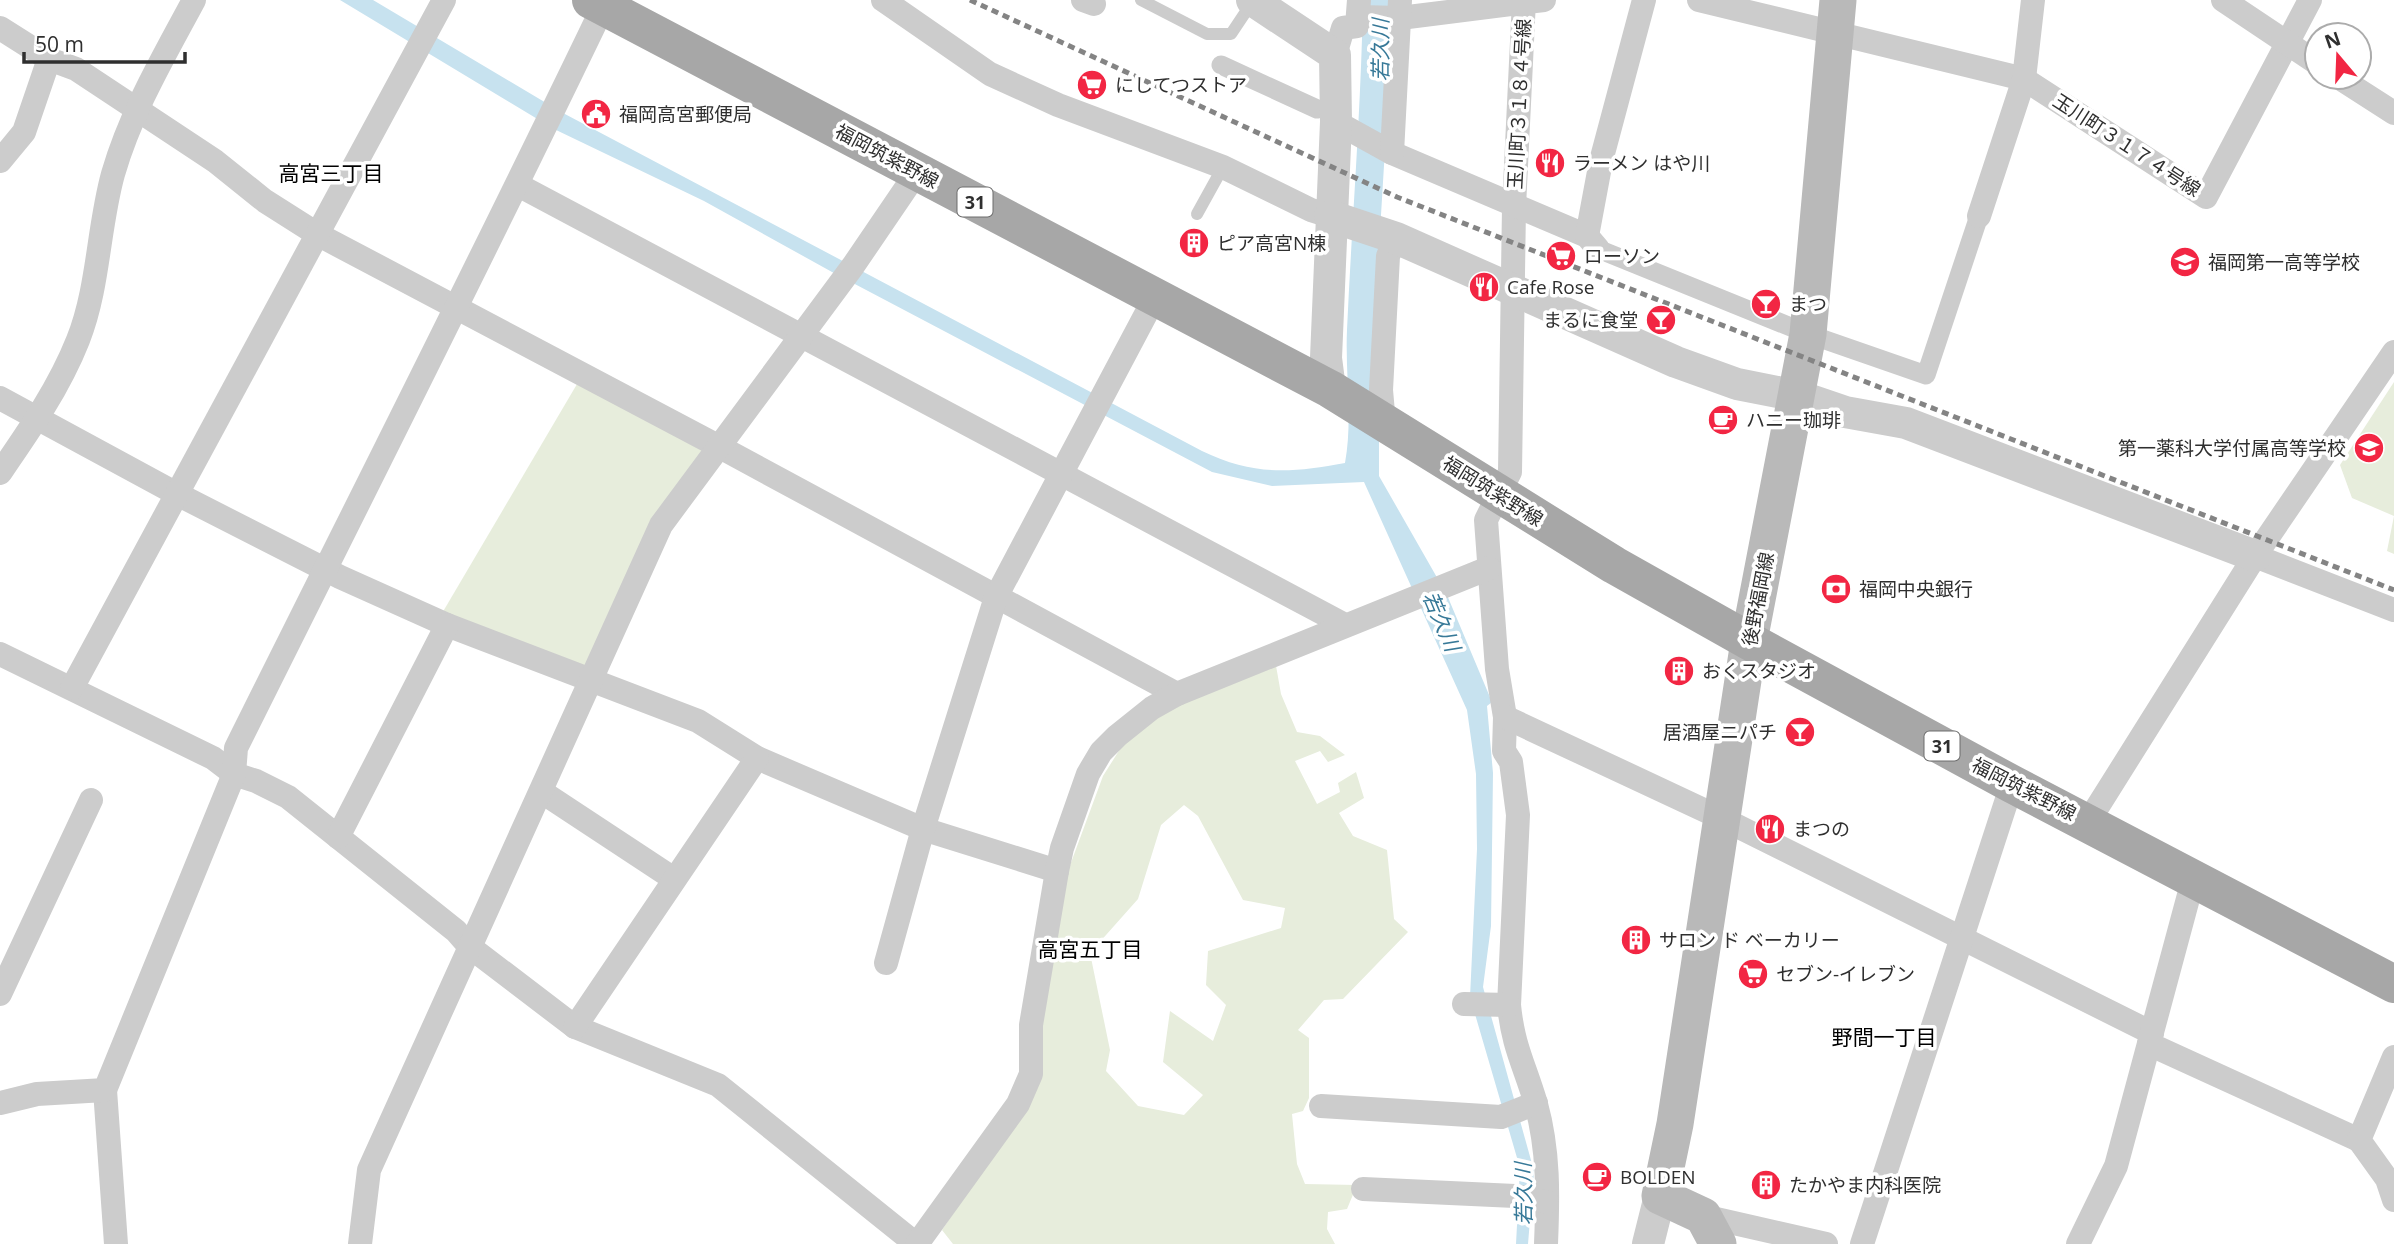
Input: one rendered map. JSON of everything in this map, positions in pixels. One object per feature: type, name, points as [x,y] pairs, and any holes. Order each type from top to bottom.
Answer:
[{"type":"main road","name":"福岡筑紫野線","points":[[597,3],[1155,296],[1362,410],[1498,494],[1749,641],[2012,784],[2394,984]]},
{"type":"main road","name":"後野福岡線","points":[[1660,1196],[1675,1124],[1749,641],[1808,334],[1837,17]]},
{"type":"main road","points":[[1660,1196],[1710,1230]]},
{"type":"street","points":[[0,473],[38,417],[78,340],[94,280],[113,175],[135,110],[194,0]]},
{"type":"street","points":[[72,688],[444,0]]},
{"type":"street","points":[[883,0],[990,74],[1058,105],[1223,167],[1311,210],[1391,237],[1675,362],[1737,384],[1798,396],[1845,412],[1906,423],[2394,610]]},
{"type":"street","points":[[1252,0],[1335,55]]},
{"type":"street","points":[[1592,243],[1601,161],[1644,0]]},
{"type":"street","name":"玉川町３１７４号線","points":[[1699,0],[1837,17],[2024,79],[2206,197],[2310,0]]},
{"type":"street","points":[[1221,65],[1336,121],[1392,153],[1592,243],[1808,334],[1926,375],[2024,79],[2034,0]]},
{"type":"street","points":[[2224,0],[2303,54]]},
{"type":"street","points":[[1391,237],[1381,390],[1362,410],[1326,358],[1339,218],[1335,55],[1343,28],[1357,26],[1359,9],[1530,1]]},
{"type":"street","name":"玉川町３１８４号線","points":[[1530,1],[1514,207],[1510,472],[1486,520],[1497,669],[1505,717],[1504,751],[1511,762],[1518,815],[1504,1005],[1549,1171],[1544,1202],[1546,1244]]},
{"type":"street","points":[[116,1244],[105,1090],[234,774],[236,748],[323,568],[519,185],[551,116],[597,3]]},
{"type":"street","points":[[1392,153],[1400,9]]},
{"type":"street","points":[[0,28],[49,60],[76,69],[215,161],[265,201],[317,234],[718,446],[1177,694]]},
{"type":"street","points":[[0,161],[24,132],[49,60]]},
{"type":"street","points":[[2360,91],[2394,113]]},
{"type":"street","points":[[357,1244],[369,1170],[661,525],[848,271],[917,172]]},
{"type":"street","points":[[519,185],[1345,625]]},
{"type":"street","points":[[886,963],[923,829],[996,597],[1100,405],[1155,296]]},
{"type":"street","points":[[2088,822],[2255,556],[2394,352]]},
{"type":"street","points":[[0,398],[177,495],[323,568],[447,625],[698,721],[757,758],[923,829],[1057,871]]},
{"type":"street","points":[[0,654],[212,758],[234,774],[256,781],[288,797],[456,931],[470,947],[575,1027],[718,1084],[916,1244],[1018,1104],[1031,1074],[1031,1026],[1062,848],[1088,774],[1101,752],[1152,708],[1177,694],[1489,568]]},
{"type":"street","points":[[338,837],[447,625]]},
{"type":"street","points":[[1505,717],[1723,819],[2151,1038],[2359,1140],[2387,1179],[2394,1200]]},
{"type":"street","points":[[575,1027],[757,758]]},
{"type":"street","points":[[1862,1244],[2012,784]]},
{"type":"street","points":[[542,792],[674,879]]},
{"type":"street","points":[[0,994],[91,800]]},
{"type":"street","points":[[2078,1244],[2116,1166],[2193,880]]},
{"type":"street","points":[[1464,1004],[1504,1005]]},
{"type":"street","points":[[2359,1140],[2394,1057]]},
{"type":"street","points":[[0,1103],[37,1094],[105,1090]]},
{"type":"street","points":[[1321,1106],[1501,1117],[1533,1104]]},
{"type":"street","points":[[1363,1189],[1515,1196],[1544,1202]]},
{"type":"street","points":[[1648,1244],[1660,1196]]},
{"type":"street","points":[[1710,1230],[1826,1244]]},
{"type":"lane","points":[[1142,0],[1207,34],[1231,34],[1252,0]]},
{"type":"lane","points":[[1197,214],[1223,167]]},
{"type":"green space","points":[[580,379],[707,448],[588,674],[441,615]]},
{"type":"green space","points":[[2394,382],[2394,516],[2352,498],[2340,465]]},
{"type":"green space","points":[[2394,516],[2394,554],[2387,551]]},
{"type":"green space","points":[[1275,660],[1281,694],[1297,732],[1320,736],[1345,755],[1328,762],[1320,751],[1295,761],[1317,804],[1340,792],[1338,783],[1356,772],[1364,798],[1339,813],[1353,836],[1387,850],[1394,919],[1408,932],[1343,999],[1324,1000],[1298,1030],[1309,1038],[1309,1098],[1303,1111],[1292,1114],[1297,1164],[1305,1184],[1357,1185],[1347,1209],[1328,1212],[1327,1229],[1335,1244],[953,1244],[942,1230],[1025,1107],[1069,868],[1103,776],[1127,738],[1178,699]],"holes":[[[1184,805],[1198,816],[1243,900],[1285,908],[1281,928],[1208,951],[1206,985],[1226,1005],[1213,1041],[1170,1011],[1163,1062],[1203,1095],[1184,1115],[1138,1106],[1106,1071],[1110,1050],[1090,953],[1138,899],[1161,825]]]},
{"type":"water","name":"若久川","points":[[340,0],[373,0],[563,113],[1202,451],[1239,465],[1290,470],[1345,463],[1349,414],[1347,330],[1363,0],[1394,0],[1379,248],[1379,476],[1447,595],[1492,702],[1487,706],[1493,773],[1491,926],[1483,987],[1534,1171],[1528,1244],[1516,1244],[1520,1168],[1470,997],[1477,849],[1476,774],[1467,710],[1364,482],[1272,486],[1212,472],[832,272],[704,201],[554,129]]},
{"type":"railway","points":[[970,0],[1397,197],[2394,590]]},
{"type":"place","name":"にしてつストア","points":[[1092,85]]},
{"type":"place","name":"福岡高宮郵便局","points":[[596,114]]},
{"type":"place","name":"ラーメン はや川","points":[[1550,163]]},
{"type":"place","name":"ピア高宮N棟","points":[[1194,243]]},
{"type":"place","name":"ローソン","points":[[1561,256]]},
{"type":"place","name":"福岡第一高等学校","points":[[2185,262]]},
{"type":"place","name":"Cafe Rose","points":[[1484,287]]},
{"type":"place","name":"まつ","points":[[1766,304]]},
{"type":"place","name":"まるに食堂","points":[[1661,320]]},
{"type":"place","name":"ハニー珈琲","points":[[1723,420]]},
{"type":"place","name":"第一薬科大学付属高等学校","points":[[2369,448]]},
{"type":"place","name":"福岡中央銀行","points":[[1836,589]]},
{"type":"place","name":"おくスタジオ","points":[[1679,671]]},
{"type":"place","name":"居酒屋ニパチ","points":[[1800,732]]},
{"type":"place","name":"まつの","points":[[1770,829]]},
{"type":"place","name":"サロン ド ベーカリー","points":[[1636,940]]},
{"type":"place","name":"セブン-イレブン","points":[[1753,974]]},
{"type":"place","name":"BOLDEN","points":[[1597,1177]]},
{"type":"place","name":"たかやま内科医院","points":[[1766,1185]]},
{"type":"district","name":"高宮三丁目","points":[[331,173]]},
{"type":"district","name":"高宮五丁目","points":[[1090,949]]},
{"type":"district","name":"野間一丁目","points":[[1884,1037]]}]
